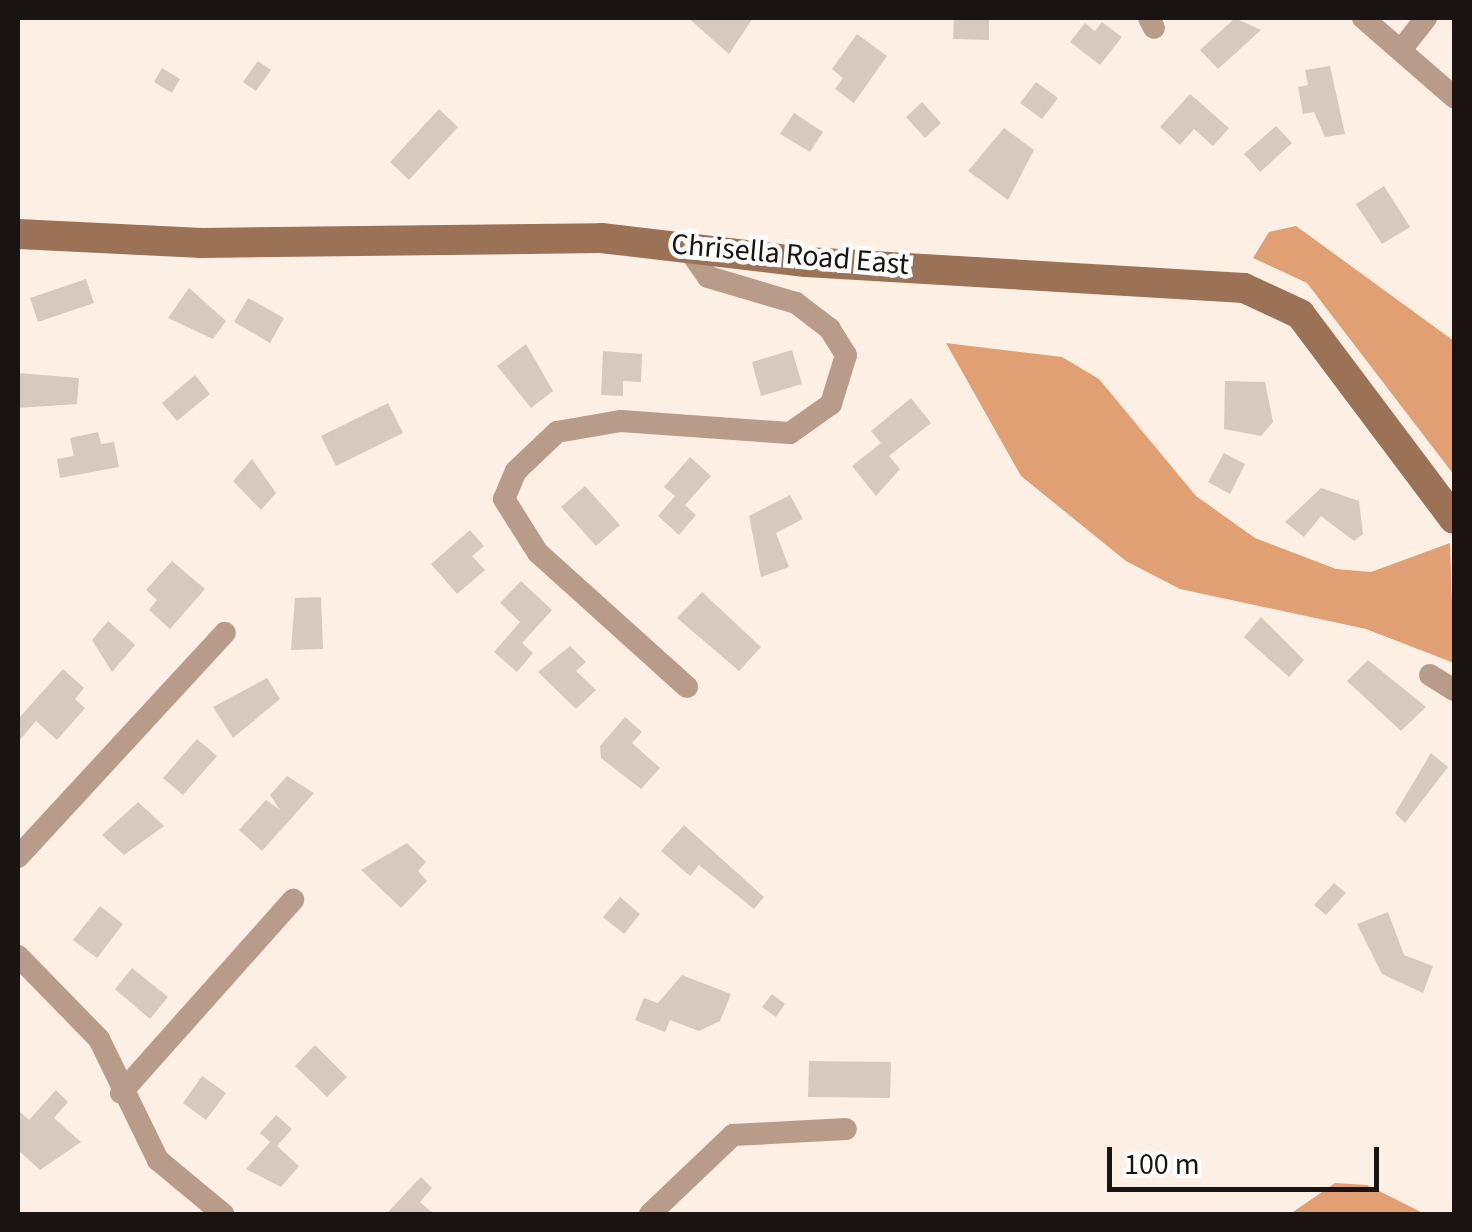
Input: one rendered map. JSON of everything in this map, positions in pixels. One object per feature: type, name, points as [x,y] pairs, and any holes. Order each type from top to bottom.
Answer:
[{"type":"street","points":[[1362,18],[1454,96]]},
{"type":"street","points":[[1401,50],[1426,18]]},
{"type":"street","name":"Chrisella Road East","points":[[18,234],[202,243],[601,238],[688,248],[1102,274],[1267,295],[1300,314],[1454,518]]},
{"type":"street","points":[[687,687],[538,553],[504,498],[516,471],[557,432],[621,422],[790,432],[831,404],[847,367],[830,329],[796,302],[708,276],[688,248]]},
{"type":"street","points":[[18,857],[225,633]]},
{"type":"street","points":[[1430,674],[1454,690]]},
{"type":"street","points":[[121,1093],[293,900]]},
{"type":"street","points":[[18,956],[74,1007],[158,1160],[223,1214]]},
{"type":"street","points":[[650,1214],[733,1135],[846,1129]]},
{"type":"shaded area","points":[[1296,226],[1454,341],[1454,475],[1307,283],[1253,258],[1269,232]]},
{"type":"shaded area","points":[[946,343],[1062,357],[1099,379],[1196,496],[1255,538],[1336,569],[1371,572],[1450,543],[1454,663],[1366,629],[1180,589],[1126,561],[1021,476]]},
{"type":"shaded area","points":[[1335,1183],[1367,1185],[1425,1214],[1290,1214]]},
{"type":"building","points":[[688,18],[753,18],[729,54]]},
{"type":"building","points":[[954,18],[989,18],[989,40],[953,39]]},
{"type":"building","points":[[1235,18],[1261,30],[1218,69],[1200,50]]},
{"type":"building","points":[[1102,22],[1122,37],[1100,65],[1070,42],[1085,23],[1095,31]]},
{"type":"building","points":[[857,34],[887,56],[854,103],[835,89],[843,78],[832,69]]},
{"type":"building","points":[[258,61],[271,70],[256,91],[243,82]]},
{"type":"building","points":[[1330,66],[1345,134],[1325,137],[1314,112],[1303,114],[1298,87],[1308,85],[1305,70]]},
{"type":"building","points":[[162,68],[180,79],[172,93],[154,82]]},
{"type":"building","points":[[1036,82],[1058,98],[1042,119],[1020,103]]},
{"type":"building","points":[[1190,94],[1229,128],[1213,146],[1194,129],[1180,145],[1160,127]]},
{"type":"building","points":[[922,102],[941,123],[925,138],[906,117]]},
{"type":"building","points":[[439,109],[458,127],[409,180],[390,162]]},
{"type":"building","points":[[794,113],[823,132],[810,152],[780,134]]},
{"type":"building","points":[[1276,126],[1292,143],[1260,172],[1244,154]]},
{"type":"building","points":[[1004,128],[1034,150],[1008,200],[968,171]]},
{"type":"building","points":[[1384,186],[1410,227],[1382,244],[1356,204]]},
{"type":"building","points":[[86,279],[94,303],[38,322],[30,298]]},
{"type":"building","points":[[189,288],[226,321],[213,339],[168,318]]},
{"type":"building","points":[[248,298],[284,318],[270,343],[234,322]]},
{"type":"building","points":[[526,344],[553,391],[531,408],[497,366]]},
{"type":"building","points":[[792,350],[802,384],[761,396],[752,362]]},
{"type":"building","points":[[603,351],[642,354],[641,382],[623,381],[623,396],[601,395]]},
{"type":"building","points":[[18,373],[79,378],[77,404],[18,408]]},
{"type":"building","points":[[195,375],[210,394],[177,421],[162,403]]},
{"type":"building","points":[[1225,381],[1265,382],[1273,422],[1261,436],[1224,429]]},
{"type":"building","points":[[911,398],[931,423],[889,456],[900,469],[876,496],[852,466],[881,443],[871,431]]},
{"type":"building","points":[[388,403],[403,433],[336,466],[321,436]]},
{"type":"building","points":[[98,432],[101,444],[114,442],[119,467],[60,478],[57,459],[74,456],[70,438]]},
{"type":"building","points":[[1224,453],[1245,464],[1230,494],[1208,482]]},
{"type":"building","points":[[690,457],[711,476],[685,505],[696,515],[679,535],[658,516],[675,496],[664,487]]},
{"type":"building","points":[[252,459],[276,493],[261,510],[233,481]]},
{"type":"building","points":[[585,486],[620,525],[596,546],[561,507]]},
{"type":"building","points":[[1321,488],[1359,501],[1363,534],[1354,541],[1321,516],[1304,537],[1285,522]]},
{"type":"building","points":[[790,495],[803,519],[776,533],[789,567],[761,577],[749,516]]},
{"type":"building","points":[[470,530],[484,546],[472,556],[485,570],[457,594],[431,564]]},
{"type":"building","points":[[172,561],[205,589],[170,629],[149,610],[157,600],[146,590]]},
{"type":"building","points":[[521,581],[552,610],[522,643],[533,653],[517,672],[494,652],[520,622],[500,603]]},
{"type":"building","points":[[702,592],[761,647],[739,671],[677,618]]},
{"type":"building","points":[[321,597],[323,649],[291,650],[295,598]]},
{"type":"building","points":[[1261,617],[1304,660],[1289,677],[1244,637]]},
{"type":"building","points":[[108,621],[135,645],[112,672],[92,640]]},
{"type":"building","points":[[570,646],[586,662],[576,671],[596,690],[576,709],[538,672]]},
{"type":"building","points":[[1368,660],[1426,707],[1401,731],[1347,681]]},
{"type":"building","points":[[63,669],[84,688],[75,699],[85,708],[57,740],[36,721],[18,742],[18,719]]},
{"type":"building","points":[[267,678],[280,699],[233,738],[213,707]]},
{"type":"building","points":[[625,717],[642,732],[632,743],[660,768],[641,789],[601,758],[600,746]]},
{"type":"building","points":[[197,739],[217,756],[183,795],[163,778]]},
{"type":"building","points":[[1431,753],[1448,767],[1405,823],[1395,813]]},
{"type":"building","points":[[287,776],[314,793],[262,851],[239,830],[266,800],[280,810],[270,795]]},
{"type":"building","points":[[138,802],[164,826],[124,855],[102,835]]},
{"type":"building","points":[[684,825],[764,897],[754,909],[699,865],[690,876],[661,851]]},
{"type":"building","points":[[407,843],[426,862],[418,871],[427,881],[401,908],[361,870]]},
{"type":"building","points":[[1334,883],[1346,893],[1326,915],[1314,905]]},
{"type":"building","points":[[620,897],[640,914],[624,934],[603,917]]},
{"type":"building","points":[[100,906],[123,924],[97,958],[73,940]]},
{"type":"building","points":[[1388,912],[1404,955],[1433,966],[1423,993],[1382,974],[1357,924]]},
{"type":"building","points":[[132,968],[168,997],[150,1019],[115,989]]},
{"type":"building","points":[[682,975],[731,994],[720,1021],[699,1031],[670,1020],[665,1032],[635,1020],[644,998],[658,1003]]},
{"type":"building","points":[[772,994],[785,1004],[776,1017],[762,1007]]},
{"type":"building","points":[[315,1045],[347,1077],[327,1097],[295,1066]]},
{"type":"building","points":[[809,1061],[891,1062],[890,1098],[808,1097]]},
{"type":"building","points":[[202,1076],[226,1093],[206,1120],[183,1103]]},
{"type":"building","points":[[56,1090],[68,1102],[54,1118],[81,1142],[40,1170],[18,1150],[18,1110],[29,1120]]},
{"type":"building","points":[[276,1115],[292,1129],[277,1146],[299,1166],[281,1187],[246,1169],[270,1142],[260,1133]]},
{"type":"building","points":[[421,1177],[432,1188],[420,1202],[434,1214],[386,1214]]}]
